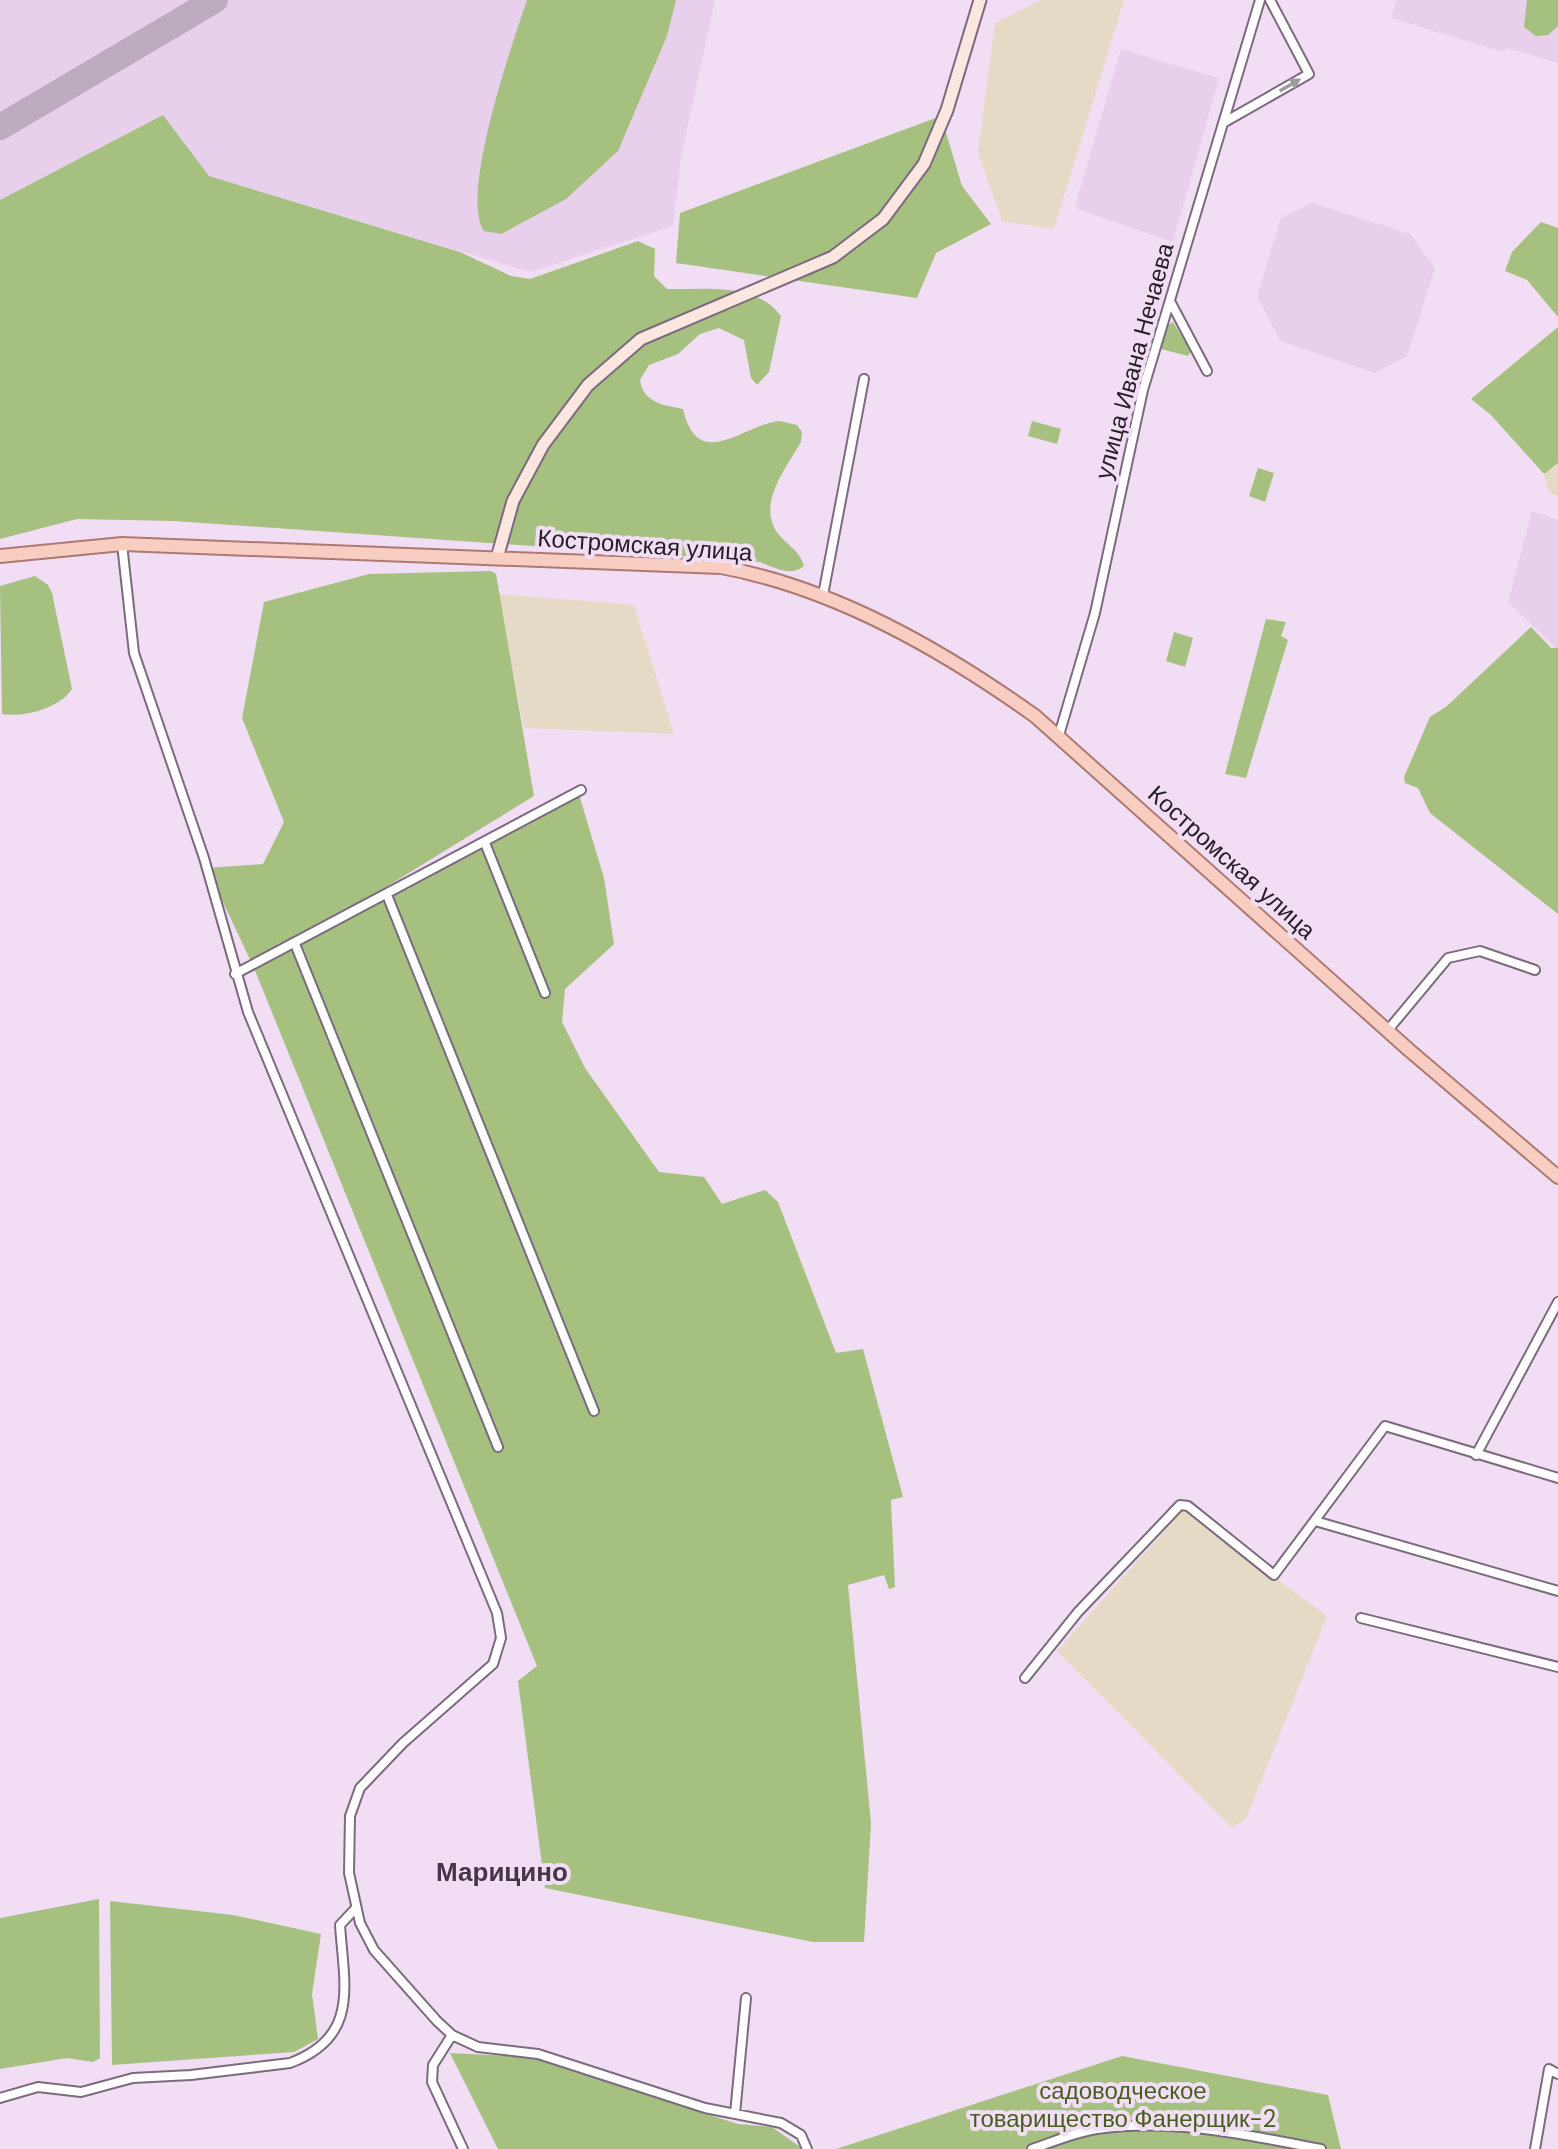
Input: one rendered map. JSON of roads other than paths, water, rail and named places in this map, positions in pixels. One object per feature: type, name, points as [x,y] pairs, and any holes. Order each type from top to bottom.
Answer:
[{"type":"main road","points":[[497,558],[513,501],[543,445],[598,376],[641,339],[833,257],[883,219],[924,164],[947,110],[980,0]]},
{"type":"main road","name":"Костромская улица","points":[[0,556],[122,544],[721,567],[766,575],[823,595],[988,683],[1059,735],[1388,1030],[1558,1177]]},
{"type":"street","name":"улица Ивана Нечаева","points":[[1059,735],[1095,613],[1128,450],[1260,0]]},
{"type":"street","points":[[1222,124],[1309,74],[1270,0]]},
{"type":"street","points":[[1170,301],[1207,371]]},
{"type":"street","points":[[823,595],[864,379]]},
{"type":"street","points":[[122,544],[134,653],[207,868],[235,974],[497,1613],[501,1638],[497,1658],[486,1672],[403,1743],[360,1788],[350,1816],[348,1847],[355,1909],[385,1966],[452,2035],[478,2047],[538,2054],[705,2108],[792,2128],[801,2135],[807,2149]]},
{"type":"street","points":[[235,974],[581,790]]},
{"type":"street","points":[[485,843],[545,993]]},
{"type":"street","points":[[387,895],[594,1411]]},
{"type":"street","points":[[295,944],[498,1447]]},
{"type":"street","points":[[1388,1030],[1448,958],[1480,951],[1535,970]]},
{"type":"street","points":[[1476,1455],[1558,1302]]},
{"type":"street","points":[[1025,1678],[1078,1612],[1180,1505],[1188,1506],[1274,1575],[1385,1426],[1558,1478]]},
{"type":"street","points":[[1315,1521],[1558,1591]]},
{"type":"street","points":[[1361,1618],[1558,1667]]},
{"type":"street","points":[[0,2098],[38,2087],[81,2092],[133,2078],[205,2074],[290,2063],[303,2058],[330,2037],[340,2022],[345,1982],[340,1925],[355,1909]]},
{"type":"street","points":[[735,2114],[746,1998]]},
{"type":"street","points":[[452,2035],[433,2065],[432,2082],[463,2149]]},
{"type":"street","points":[[1535,2149],[1549,2069],[1558,2074]]},
{"type":"street","points":[[1032,2149],[1099,2129],[1184,2126],[1219,2128],[1321,2149]]},
{"type":"district","name":"Марицино","points":[[502,1872]]},
{"type":"park label","name":"садоводческое товарищество Фанерщик-2","points":[[1123,2104]]}]
